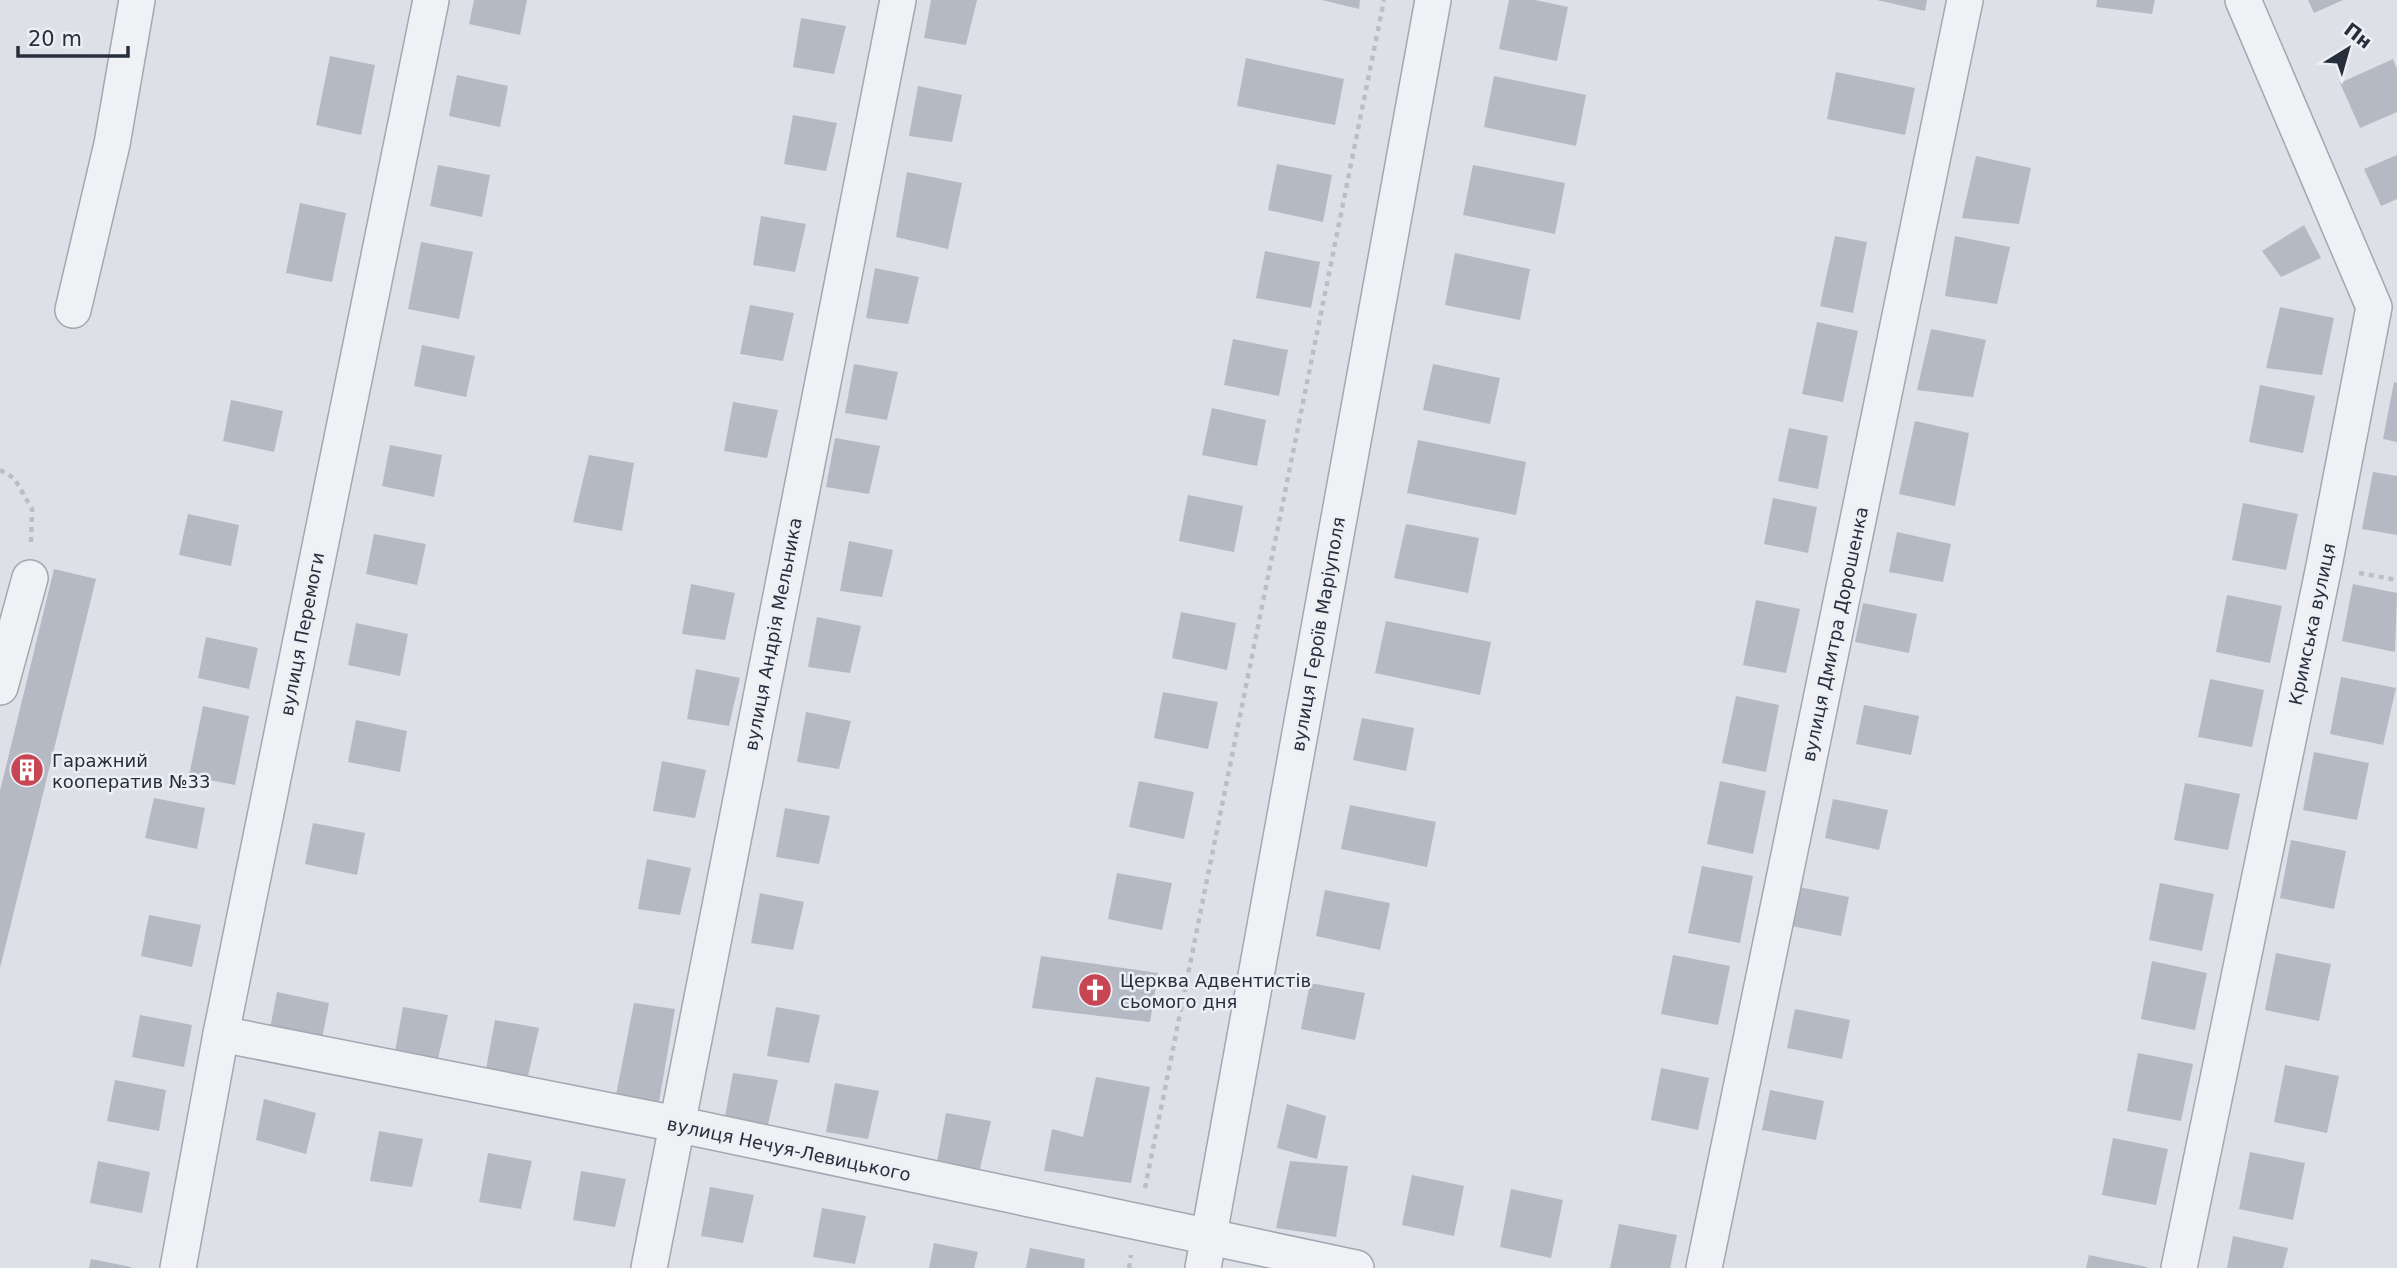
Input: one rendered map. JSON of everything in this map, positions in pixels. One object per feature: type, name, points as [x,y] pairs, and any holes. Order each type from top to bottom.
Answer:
[{"type":"street","points":[[73,310],[112,145],[138,0]]},
{"type":"street","name":"вулиця Перемоги","points":[[178,1268],[221,1034],[430,0]]},
{"type":"street","name":"вулиця Андрія Мельника","points":[[649,1268],[898,0]]},
{"type":"street","name":"вулиця Героїв Маріуполя","points":[[1206,1253],[1433,0]]},
{"type":"street","name":"вулиця Дмитра Дорошенка","points":[[1704,1268],[1965,0]]},
{"type":"street","name":"Кримська вулиця","points":[[2179,1268],[2324,566],[2374,307],[2243,0]]},
{"type":"street","points":[[0,687],[30,578]]},
{"type":"street","name":"вулиця Нечуя-Левицького","points":[[221,1034],[676,1124],[1138,1223],[1206,1253],[1356,1268]]},
{"type":"path","points":[[1129,1268],[1384,0]]},
{"type":"path","points":[[0,470],[14,478],[32,509],[30,578]]},
{"type":"building","points":[[474,0],[527,0],[520,35],[469,24]]},
{"type":"building","points":[[931,0],[977,0],[966,45],[924,38]]},
{"type":"building","points":[[1322,0],[1360,0],[1359,9]]},
{"type":"building","points":[[1509,0],[1535,0],[1568,7],[1557,61],[1499,49]]},
{"type":"building","points":[[1877,0],[1927,0],[1925,11]]},
{"type":"building","points":[[2097,0],[2155,0],[2152,14],[2096,7]]},
{"type":"building","points":[[2308,0],[2343,0],[2314,13]]},
{"type":"building","points":[[801,18],[846,26],[834,74],[793,67]]},
{"type":"building","points":[[330,56],[375,65],[361,135],[316,125]]},
{"type":"building","points":[[1246,58],[1344,79],[1335,125],[1237,106]]},
{"type":"building","points":[[2393,59],[2397,69],[2397,112],[2360,128],[2340,83]]},
{"type":"building","points":[[1836,72],[1915,88],[1905,135],[1827,119]]},
{"type":"building","points":[[457,75],[508,86],[500,127],[449,116]]},
{"type":"building","points":[[1494,76],[1586,95],[1576,146],[1484,127]]},
{"type":"building","points":[[918,86],[962,95],[952,142],[909,136]]},
{"type":"building","points":[[793,115],[837,123],[826,171],[784,164]]},
{"type":"building","points":[[2397,155],[2397,199],[2381,206],[2364,169]]},
{"type":"building","points":[[1976,156],[2031,168],[2019,224],[1962,218]]},
{"type":"building","points":[[1277,164],[1332,175],[1323,222],[1268,210]]},
{"type":"building","points":[[438,165],[490,175],[482,217],[430,206]]},
{"type":"building","points":[[1473,165],[1565,183],[1555,234],[1463,215]]},
{"type":"building","points":[[907,172],[962,183],[948,249],[896,237]]},
{"type":"building","points":[[300,203],[346,213],[332,282],[286,273]]},
{"type":"building","points":[[761,216],[806,224],[795,272],[753,265]]},
{"type":"building","points":[[2304,225],[2321,258],[2281,277],[2262,251]]},
{"type":"building","points":[[1835,236],[1867,242],[1853,313],[1820,306]]},
{"type":"building","points":[[1955,236],[2010,247],[1997,304],[1945,296]]},
{"type":"building","points":[[421,242],[473,252],[459,319],[408,309]]},
{"type":"building","points":[[1265,251],[1320,262],[1311,308],[1256,298]]},
{"type":"building","points":[[1455,253],[1530,269],[1520,320],[1445,305]]},
{"type":"building","points":[[875,268],[919,277],[908,324],[866,318]]},
{"type":"building","points":[[750,305],[794,313],[783,361],[740,354]]},
{"type":"building","points":[[2280,307],[2334,318],[2322,375],[2266,368]]},
{"type":"building","points":[[1817,322],[1858,331],[1843,402],[1802,394]]},
{"type":"building","points":[[1931,329],[1986,340],[1973,397],[1917,390]]},
{"type":"building","points":[[1233,339],[1288,350],[1279,396],[1224,385]]},
{"type":"building","points":[[422,345],[475,356],[466,397],[414,386]]},
{"type":"building","points":[[854,364],[898,372],[887,420],[845,413]]},
{"type":"building","points":[[1433,364],[1500,378],[1490,424],[1423,410]]},
{"type":"building","points":[[2394,382],[2397,383],[2397,442],[2383,439]]},
{"type":"building","points":[[2260,385],[2315,396],[2303,453],[2249,442]]},
{"type":"building","points":[[231,400],[283,411],[274,452],[223,441]]},
{"type":"building","points":[[733,402],[778,410],[767,458],[724,451]]},
{"type":"building","points":[[1212,408],[1266,420],[1257,466],[1202,455]]},
{"type":"building","points":[[1915,421],[1969,433],[1955,506],[1899,494]]},
{"type":"building","points":[[1789,428],[1828,436],[1818,489],[1778,481]]},
{"type":"building","points":[[835,438],[880,446],[869,494],[826,487]]},
{"type":"building","points":[[1418,440],[1526,462],[1516,515],[1407,493]]},
{"type":"building","points":[[390,445],[442,455],[434,497],[382,486]]},
{"type":"building","points":[[589,455],[634,463],[622,531],[573,522]]},
{"type":"building","points":[[2373,472],[2397,476],[2397,535],[2362,529]]},
{"type":"building","points":[[1188,495],[1243,506],[1234,552],[1179,541]]},
{"type":"building","points":[[1773,498],[1817,507],[1808,553],[1764,544]]},
{"type":"building","points":[[2243,503],[2298,514],[2286,570],[2232,560]]},
{"type":"building","points":[[188,514],[239,525],[231,566],[179,555]]},
{"type":"building","points":[[1406,524],[1479,538],[1468,593],[1394,578]]},
{"type":"building","points":[[1897,532],[1951,544],[1943,582],[1889,572]]},
{"type":"building","points":[[374,534],[426,544],[417,585],[366,574]]},
{"type":"building","points":[[849,541],[893,550],[882,597],[840,591]]},
{"type":"building","name":"Гаражний кооператив №33","points":[[54,569],[96,579],[0,968],[0,791]]},
{"type":"building","points":[[691,584],[735,593],[725,640],[682,634]]},
{"type":"building","points":[[2353,584],[2397,593],[2395,652],[2342,641]]},
{"type":"building","points":[[2227,595],[2282,606],[2270,663],[2216,652]]},
{"type":"building","points":[[1756,600],[1800,609],[1786,673],[1743,665]]},
{"type":"building","points":[[1863,603],[1917,614],[1909,653],[1855,642]]},
{"type":"building","points":[[1181,612],[1236,623],[1227,670],[1172,658]]},
{"type":"building","points":[[817,617],[861,626],[850,673],[808,667]]},
{"type":"building","points":[[1386,621],[1491,642],[1480,695],[1375,673]]},
{"type":"building","points":[[356,623],[408,634],[400,676],[348,665]]},
{"type":"building","points":[[206,637],[258,648],[249,689],[198,678]]},
{"type":"building","points":[[696,669],[740,678],[729,726],[687,719]]},
{"type":"building","points":[[2341,677],[2396,688],[2383,745],[2330,734]]},
{"type":"building","points":[[2210,679],[2264,690],[2252,747],[2198,737]]},
{"type":"building","points":[[1163,692],[1218,702],[1208,749],[1154,738]]},
{"type":"building","points":[[1736,696],[1779,705],[1766,772],[1722,763]]},
{"type":"building","points":[[1864,705],[1919,716],[1911,755],[1856,744]]},
{"type":"building","points":[[203,706],[249,716],[235,785],[189,776]]},
{"type":"building","points":[[806,712],[851,721],[839,769],[797,762]]},
{"type":"building","points":[[1362,718],[1414,728],[1406,771],[1353,760]]},
{"type":"building","points":[[356,720],[407,731],[400,772],[348,762]]},
{"type":"building","points":[[2314,752],[2369,763],[2357,820],[2303,810]]},
{"type":"building","points":[[662,761],[706,770],[695,818],[653,811]]},
{"type":"building","points":[[1139,781],[1194,792],[1184,839],[1129,827]]},
{"type":"building","points":[[1720,781],[1766,791],[1753,854],[1707,844]]},
{"type":"building","points":[[2185,783],[2240,794],[2228,850],[2174,840]]},
{"type":"building","points":[[154,798],[205,808],[197,849],[145,838]]},
{"type":"building","points":[[1833,799],[1888,810],[1879,850],[1825,838]]},
{"type":"building","points":[[1350,805],[1436,822],[1427,867],[1341,849]]},
{"type":"building","points":[[785,808],[830,816],[819,864],[776,857]]},
{"type":"building","points":[[313,823],[365,833],[357,875],[305,864]]},
{"type":"building","points":[[2291,840],[2346,851],[2334,909],[2280,898]]},
{"type":"building","points":[[647,859],[691,868],[680,915],[638,909]]},
{"type":"building","points":[[1702,866],[1753,876],[1740,943],[1688,933]]},
{"type":"building","points":[[1117,873],[1172,883],[1162,930],[1108,919]]},
{"type":"building","points":[[2160,883],[2214,894],[2202,951],[2149,940]]},
{"type":"building","points":[[1794,886],[1849,897],[1841,936],[1787,925]]},
{"type":"building","points":[[1325,890],[1390,903],[1380,950],[1316,936]]},
{"type":"building","points":[[760,893],[804,902],[793,950],[751,943]]},
{"type":"building","points":[[149,915],[201,925],[192,967],[141,956]]},
{"type":"building","points":[[2276,953],[2331,964],[2319,1021],[2265,1010]]},
{"type":"building","points":[[1673,955],[1730,966],[1718,1025],[1661,1014]]},
{"type":"building","name":"Церква Адвентистів сьомого дня","points":[[1041,956],[1158,973],[1150,1022],[1032,1008]]},
{"type":"building","points":[[2152,961],[2207,973],[2195,1030],[2141,1019]]},
{"type":"building","points":[[1310,983],[1365,993],[1355,1040],[1301,1029]]},
{"type":"building","points":[[277,992],[329,1003],[321,1044],[269,1034]]},
{"type":"building","points":[[634,1003],[675,1009],[659,1102],[616,1095]]},
{"type":"building","points":[[403,1007],[448,1015],[437,1063],[394,1057]]},
{"type":"building","points":[[776,1007],[820,1015],[809,1063],[767,1056]]},
{"type":"building","points":[[1795,1009],[1850,1020],[1842,1059],[1787,1048]]},
{"type":"building","points":[[140,1015],[192,1025],[184,1067],[132,1057]]},
{"type":"building","points":[[495,1020],[539,1028],[528,1076],[486,1069]]},
{"type":"building","points":[[2138,1053],[2193,1064],[2181,1121],[2127,1111]]},
{"type":"building","points":[[2285,1065],[2339,1076],[2327,1133],[2274,1122]]},
{"type":"building","points":[[1661,1068],[1709,1078],[1698,1130],[1651,1120]]},
{"type":"building","points":[[733,1073],[778,1080],[767,1129],[724,1122]]},
{"type":"building","points":[[1096,1077],[1150,1087],[1131,1183],[1044,1171],[1052,1129],[1083,1137]]},
{"type":"building","points":[[115,1080],[166,1090],[159,1131],[107,1121]]},
{"type":"building","points":[[835,1083],[879,1091],[868,1139],[826,1132]]},
{"type":"building","points":[[1770,1090],[1824,1101],[1816,1140],[1762,1130]]},
{"type":"building","points":[[264,1099],[316,1113],[306,1154],[256,1140]]},
{"type":"building","points":[[1287,1104],[1326,1116],[1317,1159],[1277,1148]]},
{"type":"building","points":[[946,1113],[991,1121],[980,1169],[937,1162]]},
{"type":"building","points":[[379,1131],[423,1139],[412,1187],[370,1181]]},
{"type":"building","points":[[2113,1138],[2168,1149],[2156,1205],[2102,1195]]},
{"type":"building","points":[[2250,1152],[2305,1163],[2293,1220],[2239,1209]]},
{"type":"building","points":[[488,1153],[532,1161],[521,1209],[479,1202]]},
{"type":"building","points":[[98,1161],[150,1172],[142,1213],[90,1203]]},
{"type":"building","points":[[1290,1161],[1348,1166],[1336,1237],[1276,1228]]},
{"type":"building","points":[[581,1171],[626,1179],[615,1227],[573,1220]]},
{"type":"building","points":[[1412,1175],[1464,1186],[1454,1236],[1402,1225]]},
{"type":"building","points":[[710,1187],[754,1195],[743,1243],[701,1236]]},
{"type":"building","points":[[1511,1189],[1563,1200],[1551,1258],[1500,1247]]},
{"type":"building","points":[[822,1208],[866,1216],[855,1264],[813,1257]]},
{"type":"building","points":[[1619,1224],[1677,1235],[1670,1268],[1610,1268]]},
{"type":"building","points":[[2233,1236],[2288,1248],[2283,1268],[2227,1268]]},
{"type":"building","points":[[934,1243],[978,1252],[974,1268],[929,1268]]},
{"type":"building","points":[[1030,1248],[1085,1259],[1084,1268],[1026,1268]]},
{"type":"building","points":[[2089,1255],[2147,1267],[2147,1268],[2086,1268]]},
{"type":"building","points":[[91,1259],[131,1267],[131,1268],[89,1268]]},
{"type":"place","name":"Гаражний кооператив №33","points":[[27,770]]},
{"type":"place","name":"Церква Адвентистів сьомого дня","points":[[1095,990]]}]
